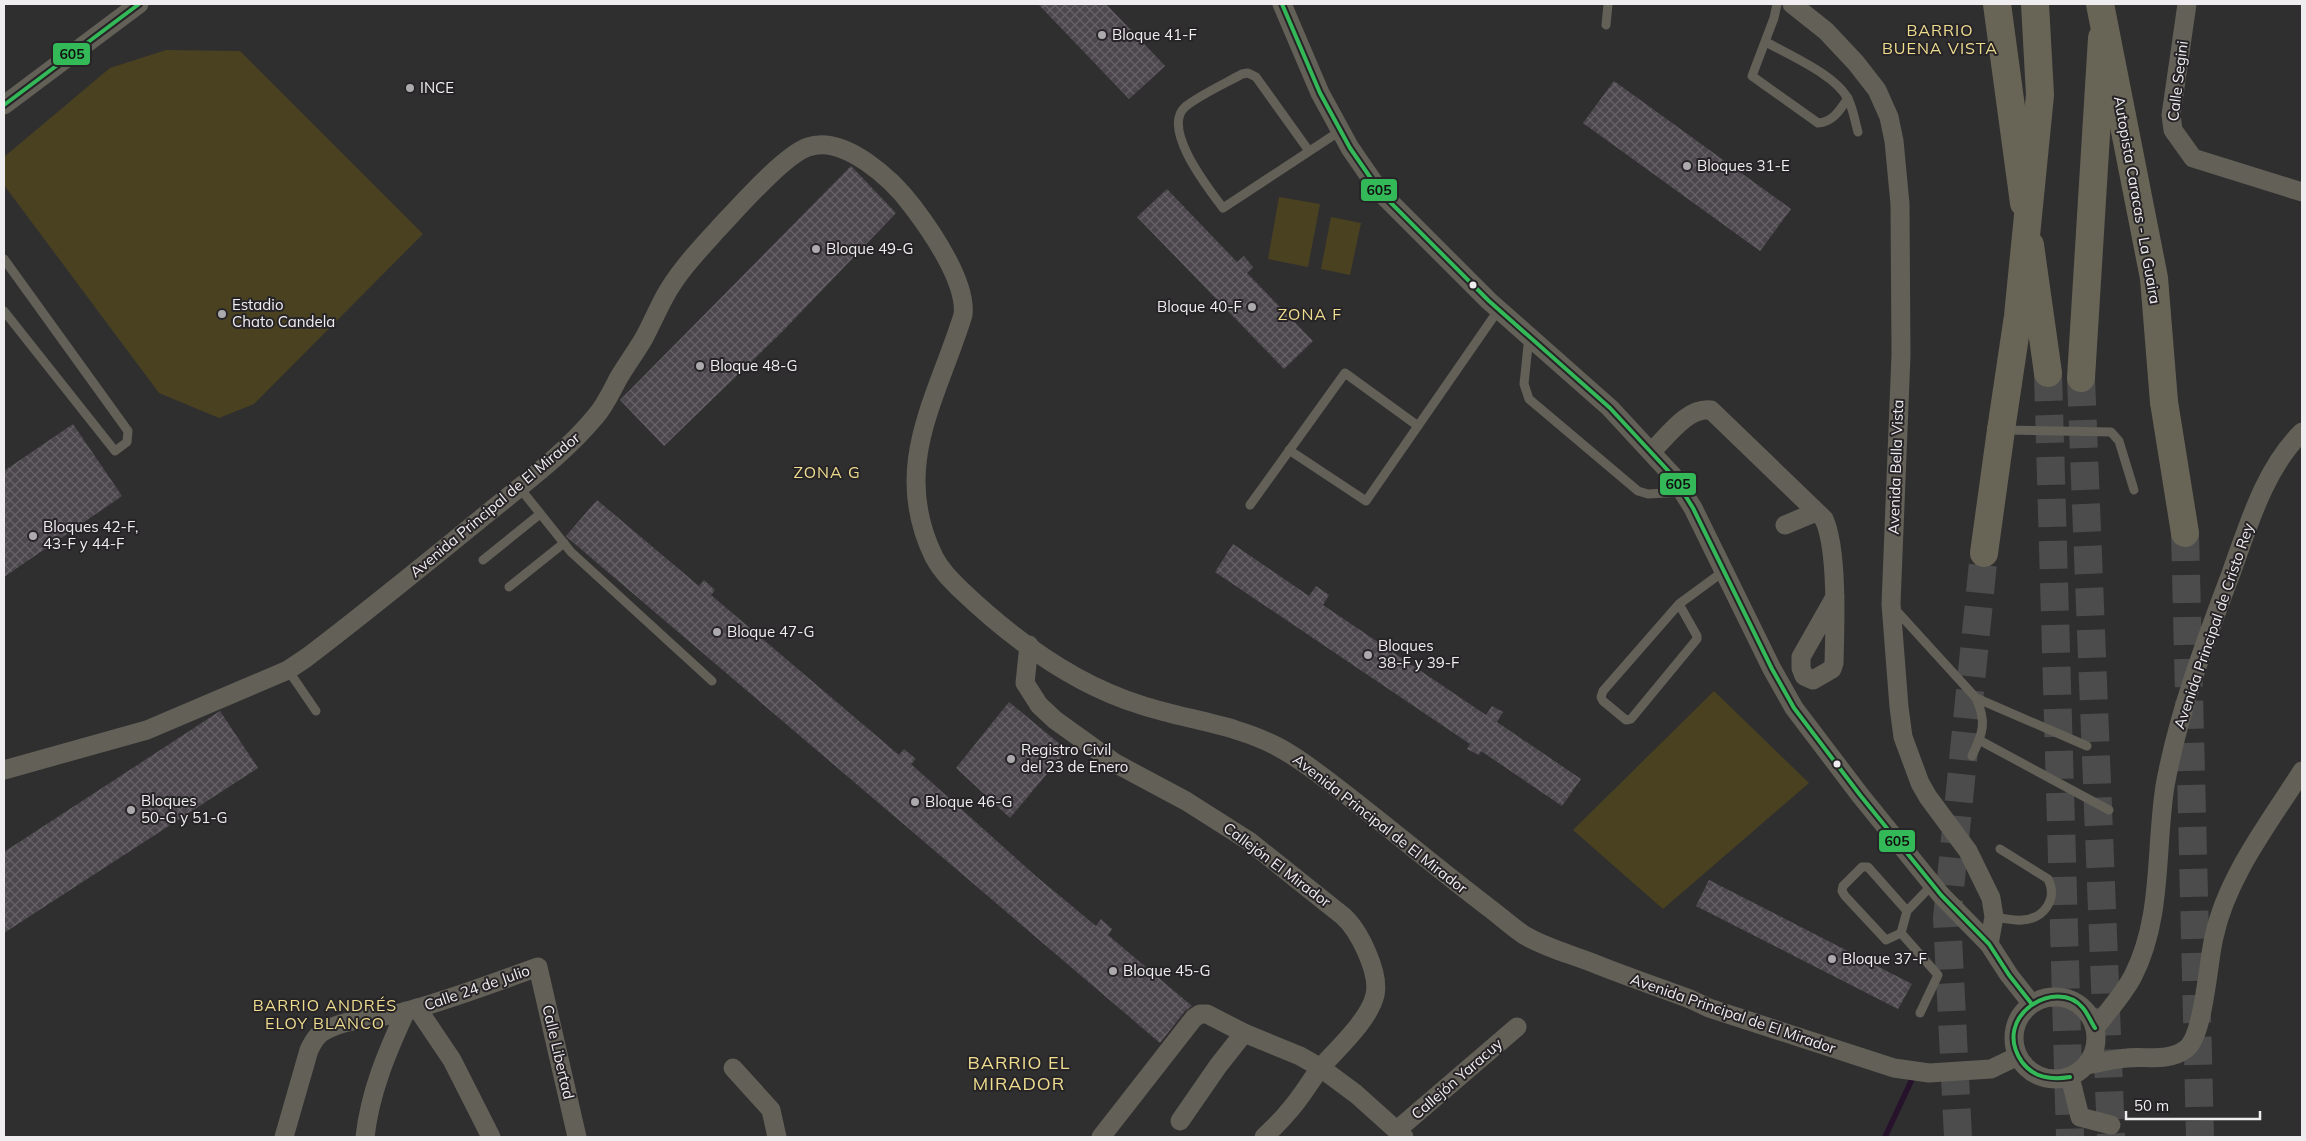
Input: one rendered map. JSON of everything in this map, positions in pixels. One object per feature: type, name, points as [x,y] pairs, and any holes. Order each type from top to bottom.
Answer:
[{"type":"highway","points":[[1997,4],[2048,373]]},
{"type":"highway","points":[[1984,553],[2018,316],[2040,95],[2035,4]]},
{"type":"highway","name":"Autopista Caracas - La Guaira","points":[[2081,378],[2102,4]]},
{"type":"highway","name":"Autopista Caracas - La Guaira","points":[[2102,4],[2154,278],[2164,402],[2185,533]]},
{"type":"street","points":[[4,105],[139,4]]},
{"type":"street","points":[[1282,4],[1320,93],[1350,148],[1381,193],[1498,309],[1610,408],[1652,451],[1693,508],[1772,670],[1794,708],[1932,885],[1989,944],[2009,976],[2031,1003]]},
{"type":"street","name":"Avenida Bella Vista","points":[[1792,4],[1832,37],[1856,63],[1877,90],[1889,117],[1894,142],[1900,204],[1901,355],[1891,604],[1899,707],[1903,737],[1910,761],[1928,798],[1968,851],[1991,898],[1994,918],[1989,944]]},
{"type":"street","name":"Calle Segini","points":[[2187,4],[2171,114],[2172,130],[2193,158],[2302,192]]},
{"type":"street","name":"Avenida Principal de El Mirador","points":[[5,772],[147,730],[288,670],[327,642],[561,452],[598,414],[644,339],[665,296],[695,257],[738,207],[786,161],[807,147],[821,144],[836,146],[874,168],[901,192],[927,226],[956,276],[965,304],[964,315],[932,396],[918,447],[915,469],[920,513],[933,555],[942,572],[970,599],[1029,645],[1081,679],[1113,696],[1168,713],[1218,724],[1279,747],[1344,793],[1446,876],[1525,935],[1558,951],[1690,999],[1709,1008],[1894,1068],[1929,1073],[1990,1069],[2018,1056]]},
{"type":"street","points":[[1652,451],[1690,415],[1701,409],[1711,410],[1824,520],[1828,528],[1834,597]]},
{"type":"street","name":"Avenida Principal de Cristo Rey","points":[[2095,1028],[2132,977],[2147,941],[2155,896],[2165,790],[2172,753],[2191,685],[2253,514],[2282,458],[2293,441],[2302,432]]},
{"type":"street","points":[[1785,525],[1816,512]]},
{"type":"street","name":"Callejón El Mirador","points":[[1029,645],[1025,683],[1039,705],[1055,720],[1115,763],[1186,801],[1249,841],[1353,925],[1375,979],[1374,997],[1357,1027],[1321,1068],[1288,1112],[1264,1137]]},
{"type":"street","points":[[2086,1065],[2127,1058],[2161,1058],[2178,1054],[2187,1049],[2195,1037],[2199,1024],[2209,956],[2225,902],[2247,857],[2302,770]]},
{"type":"street","name":"Calle 24 de Julio","points":[[284,1137],[309,1050],[316,1038],[324,1030],[341,1023],[411,1010],[538,967]]},
{"type":"street","name":"Calle Libertad","points":[[538,967],[577,1137]]},
{"type":"street","points":[[2050,996],[2070,999],[2086,1010],[2095,1028],[2095,1048],[2086,1065],[2070,1077],[2049,1079],[2031,1071],[2018,1056],[2013,1037],[2014,1027],[2018,1018],[2031,1003],[2050,996]]},
{"type":"street","points":[[365,1137],[371,1103],[385,1058],[411,1010],[452,1060],[490,1137]]},
{"type":"street","points":[[1101,1137],[1194,1018],[1200,1014],[1206,1014],[1244,1034],[1300,1056],[1321,1068],[1356,1094],[1401,1134]]},
{"type":"street","name":"Callejón Yaracuy","points":[[1401,1134],[1517,1026]]},
{"type":"street","points":[[1180,1121],[1218,1066],[1244,1034]]},
{"type":"street","points":[[733,1068],[771,1110],[777,1137]]},
{"type":"street","points":[[2070,1077],[2080,1117],[2112,1125]]},
{"type":"lane","points":[[1606,24],[1608,4]]},
{"type":"lane","points":[[1777,4],[1766,42],[1752,76],[1813,121],[1827,122],[1834,118],[1848,98]]},
{"type":"lane","points":[[1766,42],[1836,84],[1848,98],[1858,132]]},
{"type":"lane","points":[[1309,151],[1256,77],[1248,73],[1242,74],[1186,107],[1178,116],[1178,126],[1183,146],[1208,188],[1224,208],[1340,131]]},
{"type":"lane","points":[[4,259],[128,431],[127,442],[114,451],[4,311]]},
{"type":"lane","points":[[1290,450],[1366,501],[1498,309]]},
{"type":"lane","points":[[1529,336],[1524,384],[1529,399],[1638,491],[1648,494],[1683,492]]},
{"type":"lane","points":[[1250,505],[1345,373],[1418,426]]},
{"type":"lane","points":[[2001,430],[2111,432],[2119,441],[2134,490]]},
{"type":"lane","points":[[519,487],[571,552],[712,681]]},
{"type":"lane","points":[[483,560],[540,514]]},
{"type":"lane","points":[[509,587],[564,543]]},
{"type":"lane","points":[[1678,604],[1697,639],[1631,719],[1626,720],[1604,701],[1601,697],[1603,692],[1678,604],[1724,571]]},
{"type":"lane","points":[[1891,604],[1976,698],[1983,714],[1983,725],[1972,756]]},
{"type":"lane","points":[[288,670],[316,711]]},
{"type":"lane","points":[[1976,698],[2087,746]]},
{"type":"lane","points":[[1979,740],[2109,810]]},
{"type":"lane","points":[[1994,918],[2022,920],[2038,916],[2048,906],[2053,894],[2048,879],[2000,849]]},
{"type":"lane","points":[[1907,911],[1868,867],[1862,867],[1844,886],[1842,891],[1886,940],[1901,933],[1907,911],[1932,885]]},
{"type":"lane","points":[[1901,933],[1938,975],[1920,1013]]},
{"type":"shaded area","name":"Estadio Chato Candela","points":[[166,50],[240,51],[423,234],[254,404],[219,418],[159,393],[4,185],[4,157],[110,68]]},
{"type":"shaded area","points":[[1279,197],[1320,204],[1308,267],[1268,259]]},
{"type":"shaded area","points":[[1331,217],[1361,223],[1350,275],[1321,269]]},
{"type":"shaded area","points":[[1714,691],[1809,783],[1663,909],[1573,830]]},
{"type":"building","name":"Bloque 41-F","points":[[1038,4],[1106,4],[1165,66],[1129,99]]},
{"type":"building","name":"Bloques 31-E","points":[[1614,81],[1791,209],[1760,251],[1583,123]]},
{"type":"building","points":[[851,166],[896,213],[781,333],[664,446],[620,400]]},
{"type":"building","name":"Bloque 40-F","points":[[1167,189],[1237,262],[1244,256],[1253,267],[1247,273],[1313,341],[1284,369],[1137,217]]},
{"type":"building","name":"Bloques 42-F, 43-F y 44-F","points":[[73,424],[122,496],[4,577],[4,471]]},
{"type":"building","points":[[597,500],[699,586],[704,580],[715,590],[711,595],[899,755],[904,749],[916,759],[911,764],[1037,877],[1096,926],[1101,919],[1112,929],[1108,935],[1192,1006],[1185,1011],[1160,1043],[568,538],[566,536]]},
{"type":"building","name":"Bloques 38-F y 39-F","points":[[1233,544],[1309,596],[1316,586],[1329,595],[1323,605],[1486,715],[1492,706],[1503,712],[1497,722],[1581,779],[1562,806],[1481,751],[1479,755],[1467,749],[1470,744],[1215,572]]},
{"type":"building","name":"Registro Civil del 23 de Enero","points":[[1009,702],[1067,750],[1010,818],[956,768]]},
{"type":"building","name":"Bloques 50-G y 51-G","points":[[220,711],[258,768],[4,933],[4,852]]},
{"type":"building","name":"Bloque 37-F","points":[[1709,880],[1912,984],[1898,1009],[1696,906]]},
{"type":"waterway","points":[[1885,1137],[1914,1075]]},
{"type":"tunnel","points":[[2048,373],[2070,1137]]},
{"type":"tunnel","points":[[2081,378],[2111,1137]]},
{"type":"tunnel","points":[[2185,533],[2200,1137]]},
{"type":"tunnel","points":[[1958,1137],[1947,918],[1984,553]]},
{"type":"transit line","name":"605","points":[[4,105],[139,4]]},
{"type":"transit line","name":"605","points":[[1282,4],[1320,93],[1350,148],[1381,193],[1489,301],[1610,408],[1673,476],[1693,508],[1772,669],[1794,708],[1860,795],[1941,895],[1989,944],[2009,975],[2031,1003]]},
{"type":"transit line","name":"605","points":[[2070,1077],[2043,1077],[2032,1072],[2022,1062],[2014,1045],[2014,1030],[2020,1016],[2031,1006],[2044,999],[2058,996],[2072,999],[2083,1008],[2095,1028]]},
{"type":"place","name":"Bloque 41-F","points":[[1102,35]]},
{"type":"place","name":"INCE","points":[[410,88]]},
{"type":"place","name":"Bloques 31-E","points":[[1687,166]]},
{"type":"place","name":"Bloque 49-G","points":[[816,249]]},
{"type":"place","name":"Bloque 40-F","points":[[1252,307]]},
{"type":"place","name":"Estadio Chato Candela","points":[[222,314]]},
{"type":"place","name":"Bloque 48-G","points":[[700,366]]},
{"type":"place","name":"Bloques 42-F, 43-F y 44-F","points":[[33,536]]},
{"type":"place","name":"Bloque 47-G","points":[[717,632]]},
{"type":"place","name":"Bloques 38-F y 39-F","points":[[1368,655]]},
{"type":"place","name":"Registro Civil del 23 de Enero","points":[[1011,759]]},
{"type":"place","name":"Bloque 46-G","points":[[915,802]]},
{"type":"place","name":"Bloques 50-G y 51-G","points":[[131,810]]},
{"type":"place","name":"Bloque 37-F","points":[[1832,959]]},
{"type":"place","name":"Bloque 45-G","points":[[1113,971]]},
{"type":"district","name":"BARRIO BUENA VISTA","points":[[1940,39]]},
{"type":"district","name":"ZONA F","points":[[1310,314]]},
{"type":"district","name":"ZONA G","points":[[827,472]]},
{"type":"district","name":"BARRIO ANDRÉS ELOY BLANCO","points":[[325,1014]]},
{"type":"district","name":"BARRIO EL MIRADOR","points":[[1019,1073]]}]
